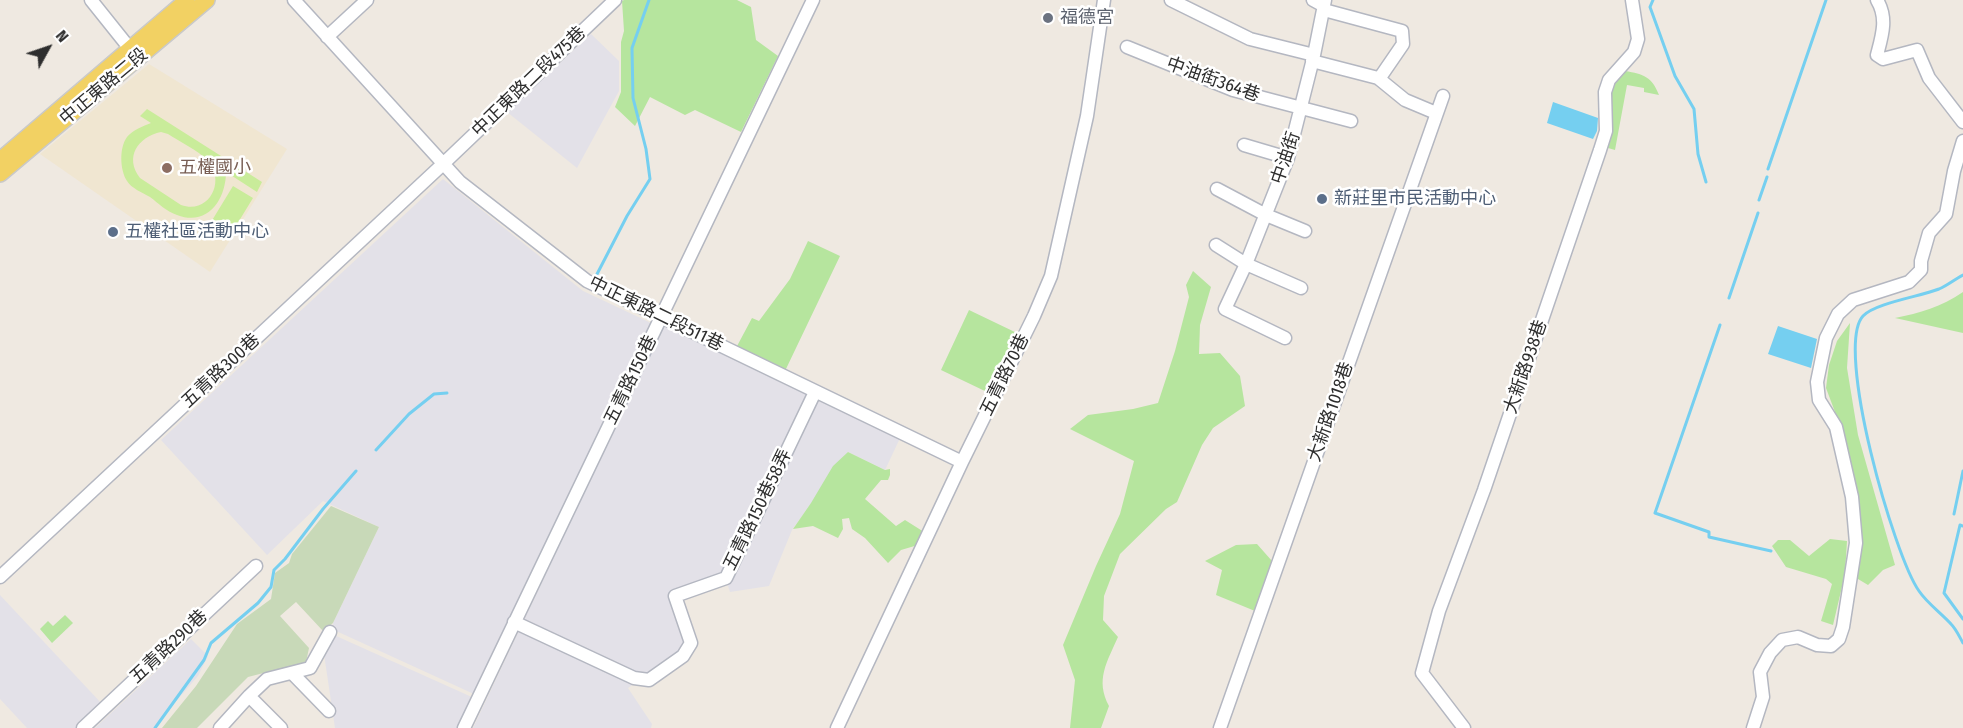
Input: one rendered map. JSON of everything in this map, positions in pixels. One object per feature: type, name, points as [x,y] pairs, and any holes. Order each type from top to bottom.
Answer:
[{"type":"main road","name":"中正東路二段","points":[[0,174],[134,54],[187,0]]},
{"type":"main road","name":"中正東路二段","points":[[0,160],[134,54],[207,0]]},
{"type":"street","points":[[91,0],[134,54]]},
{"type":"street","name":"中正東路二段511巷","points":[[294,0],[460,182],[587,281],[962,462]]},
{"type":"street","points":[[327,37],[367,0]]},
{"type":"street","name":"中正東路二段475巷","points":[[443,164],[615,0]]},
{"type":"street","name":"五青路150巷","points":[[464,728],[813,0]]},
{"type":"street","name":"五青路70巷","points":[[837,728],[1051,276],[1087,116],[1104,0]]},
{"type":"street","points":[[1171,0],[1250,39],[1378,79],[1405,100],[1436,113]]},
{"type":"street","name":"大新路938巷","points":[[1464,728],[1422,673],[1439,611],[1484,490],[1606,131],[1605,92],[1610,80],[1634,52],[1638,39],[1632,0]]},
{"type":"street","points":[[1877,0],[1884,11],[1883,31],[1877,55],[1882,59],[1917,50],[1929,78],[1963,122]]},
{"type":"street","points":[[1322,4],[1402,31],[1403,44],[1378,79]]},
{"type":"street","name":"中油街","points":[[1285,338],[1225,309],[1246,264],[1288,158],[1313,58],[1322,4]]},
{"type":"street","name":"中油街364巷","points":[[1127,46],[1220,86],[1301,110],[1351,121]]},
{"type":"street","name":"大新路1018巷","points":[[1220,728],[1443,96]]},
{"type":"street","points":[[1753,728],[1763,697],[1760,672],[1770,653],[1782,640],[1798,637],[1817,645],[1831,646],[1839,639],[1843,627],[1856,543],[1852,497],[1836,427],[1819,400],[1817,382],[1826,338],[1838,314],[1853,300],[1909,282],[1921,270],[1921,261],[1929,232],[1946,214],[1954,171],[1963,141]]},
{"type":"street","points":[[1244,145],[1288,158]]},
{"type":"street","name":"五青路300巷","points":[[0,577],[443,164]]},
{"type":"street","points":[[1217,189],[1266,215],[1305,231]]},
{"type":"street","points":[[1216,245],[1246,264],[1301,288]]},
{"type":"street","name":"五青路150巷58弄","points":[[514,622],[633,678],[649,680],[683,656],[691,643],[675,596],[726,578],[815,392]]},
{"type":"street","name":"五青路290巷","points":[[83,728],[255,566]]},
{"type":"street","points":[[220,728],[267,679],[310,668],[330,632]]},
{"type":"street","points":[[292,673],[329,711]]},
{"type":"street","points":[[249,696],[281,728]]},
{"type":"shaded area","points":[[591,34],[619,61],[619,91],[577,168],[507,112]]},
{"type":"shaded area","name":"五權國小","points":[[149,64],[287,149],[210,272],[40,154]]},
{"type":"shaded area","points":[[443,179],[583,291],[651,323],[476,695],[334,630],[333,623],[379,527],[323,501],[267,555],[161,440]]},
{"type":"shaded area","points":[[664,323],[901,436],[885,470],[848,452],[792,530],[769,586],[730,592],[724,574],[669,593],[685,643],[680,651],[628,688],[652,724],[651,728],[473,728]]},
{"type":"shaded area","points":[[0,595],[103,705],[78,728],[27,728],[0,699]]},
{"type":"shaded area","points":[[334,635],[474,698],[459,728],[335,728],[324,654]]},
{"type":"shaded area","points":[[191,639],[208,656],[198,676],[153,728],[95,728]]},
{"type":"green space","points":[[737,0],[751,7],[756,40],[778,56],[741,132],[695,110],[685,115],[650,97],[635,126],[615,107],[621,92],[621,42],[624,31],[622,1]]},
{"type":"green space","points":[[1625,71],[1646,77],[1659,95],[1644,92],[1644,88],[1627,85],[1615,150],[1608,148],[1612,125],[1612,85]]},
{"type":"green space","points":[[147,109],[262,182],[257,192],[226,172],[219,201],[206,214],[188,218],[166,210],[131,186],[123,171],[121,159],[124,142],[135,130],[151,123],[140,116]],"holes":[[[161,132],[199,153],[213,169],[215,186],[207,201],[200,205],[191,207],[181,205],[140,178],[135,170],[134,156],[140,143]]]},
{"type":"green space","points":[[233,186],[253,198],[228,239],[208,227]]},
{"type":"green space","points":[[808,241],[840,256],[785,371],[736,348],[752,318],[759,321],[790,279]]},
{"type":"green space","points":[[1193,271],[1211,287],[1200,325],[1199,354],[1220,353],[1240,376],[1245,406],[1213,428],[1202,445],[1177,502],[1166,509],[1120,554],[1104,596],[1103,620],[1118,637],[1104,671],[1103,688],[1109,706],[1101,728],[1070,728],[1075,680],[1063,645],[1120,514],[1134,461],[1070,429],[1088,415],[1158,403],[1189,297],[1186,285]]},
{"type":"green space","points":[[1963,292],[1963,333],[1895,318],[1930,309]]},
{"type":"green space","points":[[969,310],[1019,334],[989,393],[941,370]]},
{"type":"green space","points":[[1850,323],[1847,368],[1858,435],[1895,565],[1883,570],[1868,585],[1858,579],[1859,507],[1847,444],[1826,388],[1829,365],[1837,341]]},
{"type":"green space","points":[[848,452],[885,470],[890,469],[888,480],[881,480],[865,499],[896,526],[905,520],[924,532],[918,545],[901,550],[888,563],[865,538],[852,529],[849,518],[842,519],[843,529],[838,538],[813,526],[793,529],[833,466]]},
{"type":"green space","points":[[331,506],[379,527],[333,623],[323,631],[296,602],[280,616],[309,648],[306,662],[248,677],[197,728],[162,728],[196,686],[237,624],[271,599],[275,573],[289,563],[292,554]]},
{"type":"green space","points":[[1830,539],[1847,541],[1845,574],[1833,625],[1821,621],[1832,584],[1826,579],[1786,567],[1772,546],[1778,540],[1790,540],[1809,556]]},
{"type":"green space","points":[[1257,544],[1272,561],[1255,611],[1216,595],[1222,570],[1205,561],[1236,545]]},
{"type":"green space","points":[[65,615],[73,623],[52,643],[40,629],[48,621],[53,626]]},
{"type":"water","points":[[1553,102],[1598,118],[1597,131],[1593,139],[1547,123]]},
{"type":"water","points":[[1778,326],[1817,339],[1811,368],[1768,354]]},
{"type":"waterway","points":[[595,278],[627,216],[650,179],[646,149],[633,98],[632,48],[649,0]]},
{"type":"waterway","points":[[1653,0],[1650,7],[1675,76],[1694,109],[1698,154],[1706,182]]},
{"type":"waterway","points":[[1768,169],[1826,0]]},
{"type":"waterway","points":[[1759,200],[1767,177]]},
{"type":"waterway","points":[[1729,298],[1758,213]]},
{"type":"waterway","points":[[1963,275],[1939,289],[1869,311],[1863,316],[1856,335],[1856,367],[1861,407],[1883,497],[1896,538],[1919,591],[1953,626],[1963,643]]},
{"type":"waterway","points":[[1720,325],[1655,513],[1709,532],[1709,537],[1771,551]]},
{"type":"waterway","points":[[376,450],[409,414],[434,394],[447,393]]},
{"type":"waterway","points":[[155,728],[204,660],[211,643],[258,603],[271,587],[274,570],[356,471]]},
{"type":"waterway","points":[[1954,514],[1963,471]]},
{"type":"waterway","points":[[1963,526],[1960,525],[1944,593],[1963,619]]},
{"type":"place","name":"福德宮","points":[[1048,18]]},
{"type":"place","name":"五權國小","points":[[167,168]]},
{"type":"place","name":"新莊里市民活動中心","points":[[1322,199]]},
{"type":"place","name":"五權社區活動中心","points":[[113,232]]}]
